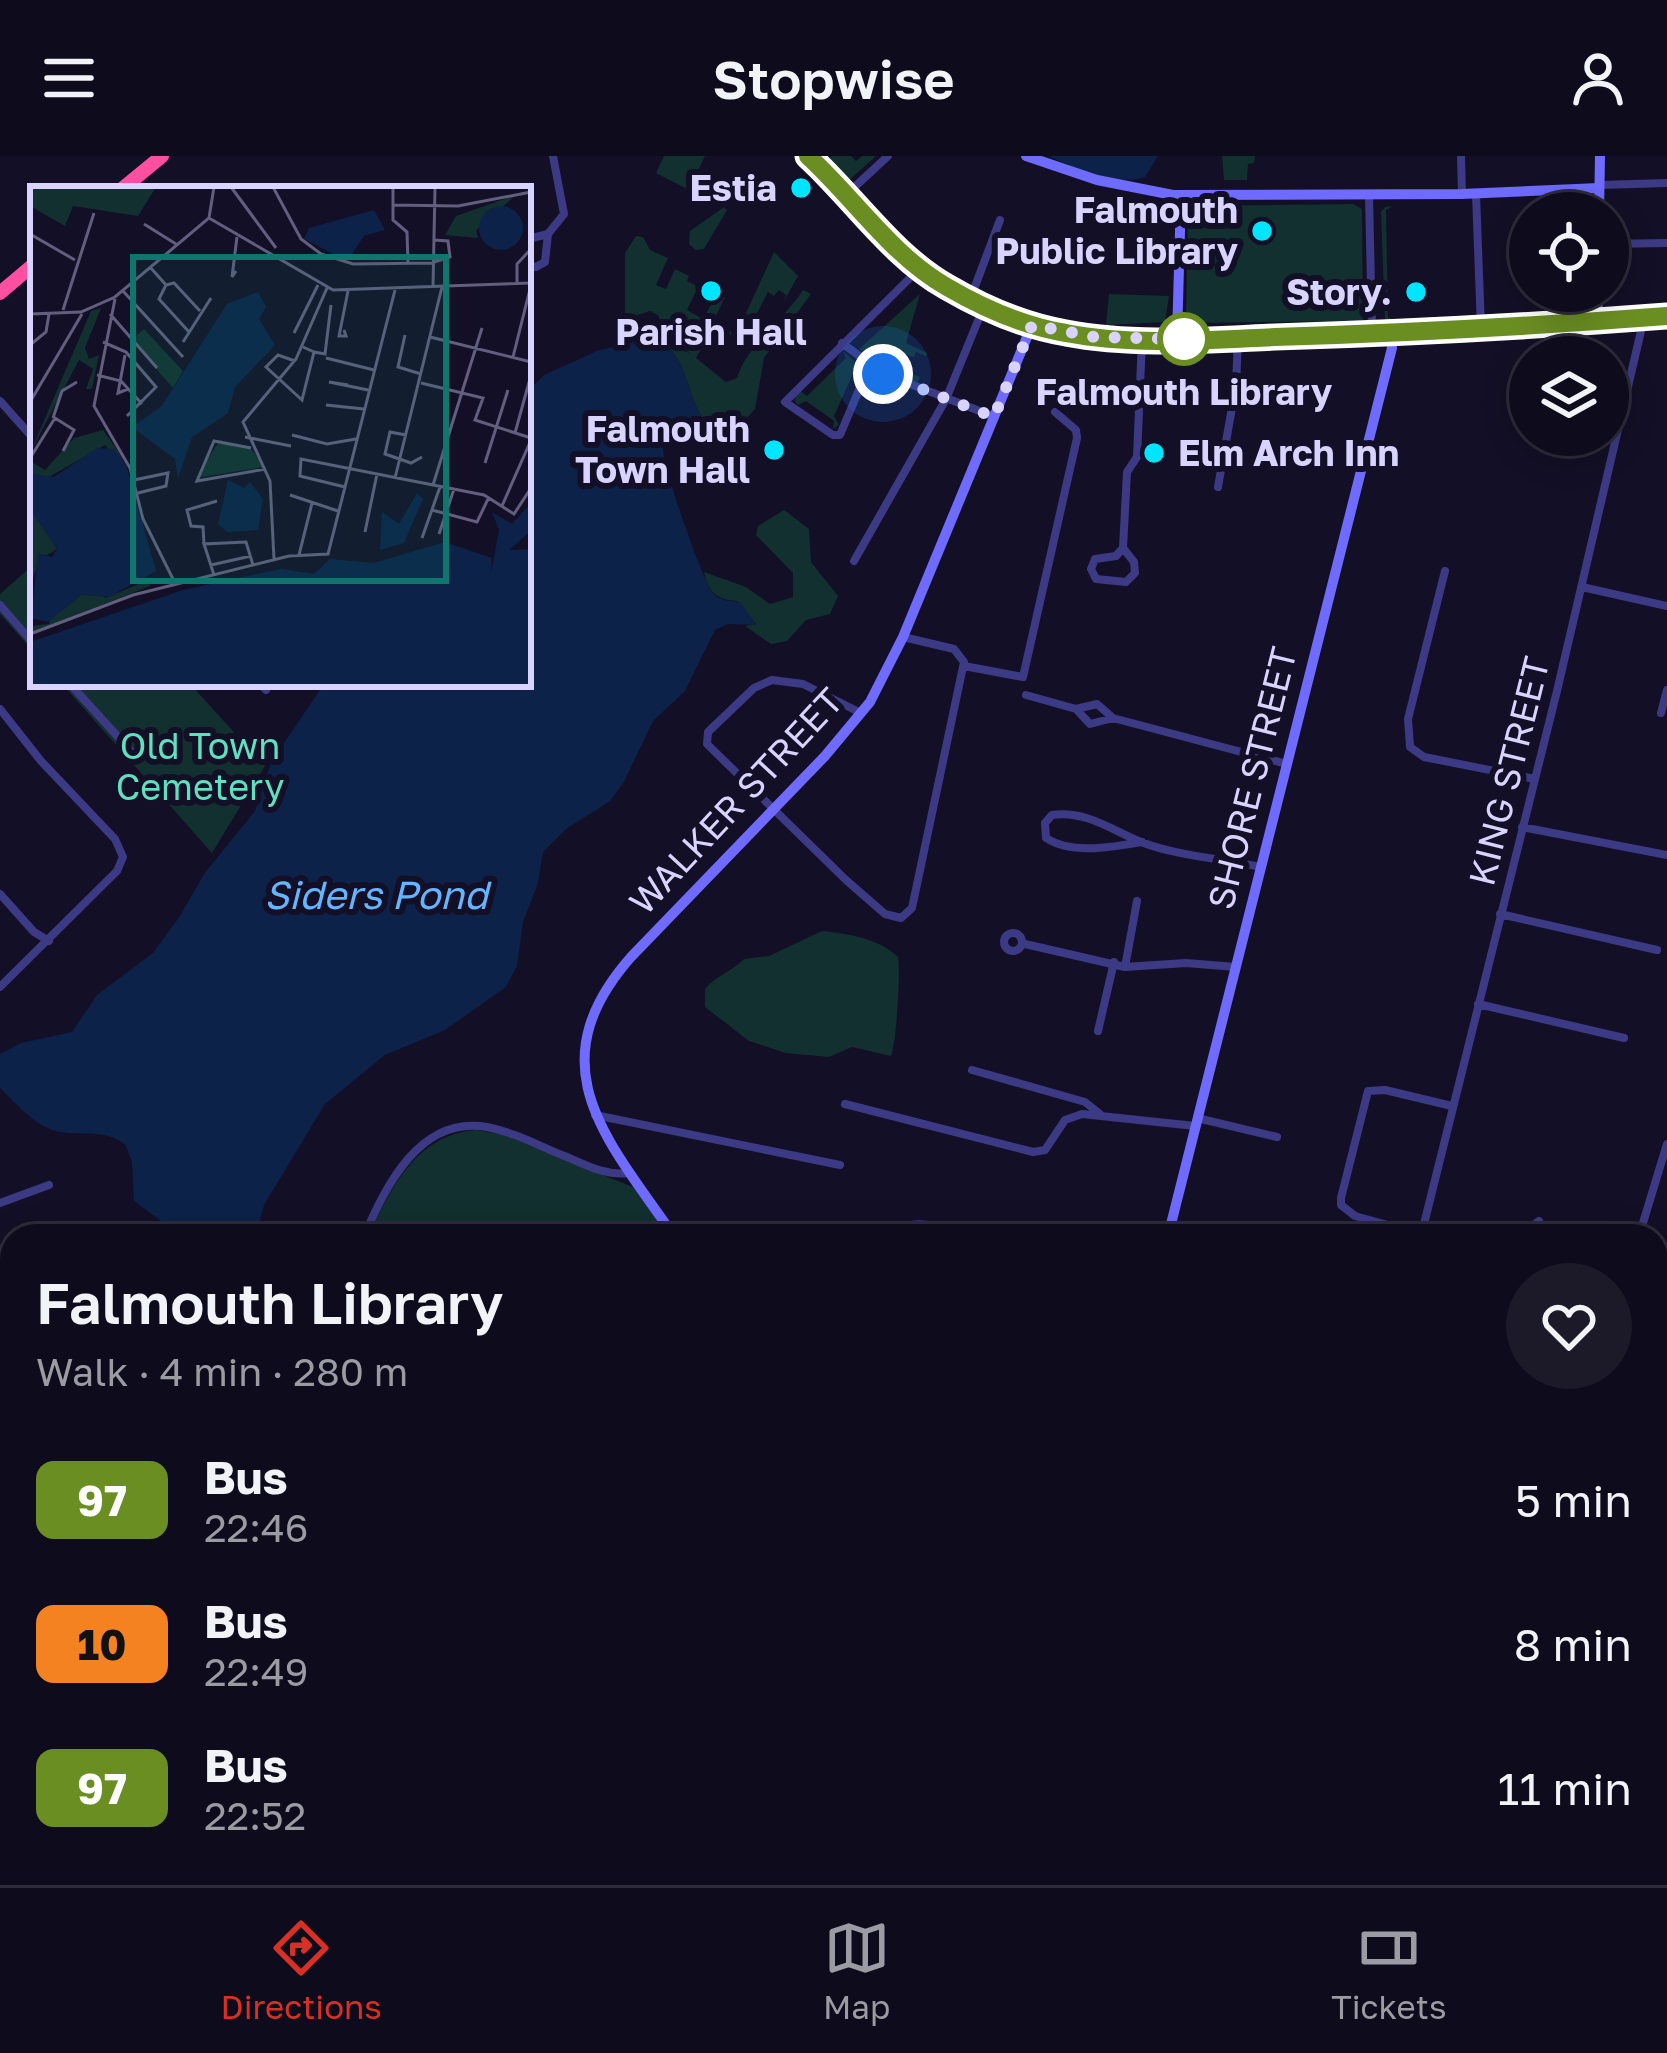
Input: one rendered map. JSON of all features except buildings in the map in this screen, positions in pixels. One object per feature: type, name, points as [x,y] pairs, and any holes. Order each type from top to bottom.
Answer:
[{"type":"highway","points":[[126,186],[162,156]]},
{"type":"highway","points":[[0,293],[30,268]]},
{"type":"main road","points":[[808,156],[920,268],[985,306],[1032,325],[1081,336],[1238,339],[1392,334],[1667,316]]},
{"type":"street","points":[[531,266],[545,262],[548,234],[564,214],[554,156]]},
{"type":"street","points":[[847,194],[888,156]]},
{"type":"street","points":[[1026,156],[1097,180],[1181,195],[1469,194],[1667,183]]},
{"type":"street","points":[[1462,156],[1481,329]]},
{"type":"street","points":[[1600,156],[1600,192]]},
{"type":"street","points":[[1369,194],[1372,334]]},
{"type":"street","points":[[1177,339],[1181,195]]},
{"type":"street","points":[[970,299],[1000,220]]},
{"type":"street","points":[[531,238],[548,234]]},
{"type":"street","points":[[1629,244],[1667,243]]},
{"type":"street","points":[[868,366],[840,435],[822,429],[784,398],[920,268]]},
{"type":"street","points":[[854,561],[946,399],[985,306]]},
{"type":"street","points":[[1597,312],[1597,321]]},
{"type":"street","name":"KING STREET","points":[[1425,1224],[1644,318]]},
{"type":"street","name":"WALKER STREET","points":[[665,1224],[594,1115],[584,1083],[584,1050],[592,1014],[605,988],[775,809],[861,713],[884,680],[1032,325]]},
{"type":"street","name":"SHORE STREET","points":[[1171,1224],[1392,334]]},
{"type":"street","points":[[1123,548],[1134,562],[1134,577],[1126,582],[1096,579],[1091,568],[1095,559],[1119,555],[1123,548],[1127,472],[1137,457],[1142,339]]},
{"type":"street","points":[[1218,487],[1236,385],[1238,339]]},
{"type":"street","points":[[842,343],[868,366],[994,417]]},
{"type":"street","points":[[0,401],[30,435]]},
{"type":"street","points":[[964,666],[1023,677],[1077,438],[1076,430],[1055,412]]},
{"type":"street","points":[[1445,571],[1408,719],[1410,747],[1424,757],[1534,779]]},
{"type":"street","points":[[1582,587],[1667,606]]},
{"type":"street","points":[[0,605],[30,640]]},
{"type":"street","points":[[861,713],[803,684],[772,680],[754,688],[706,739],[710,748],[885,914],[897,919],[908,915],[921,870],[964,666],[957,651],[903,637]]},
{"type":"street","points":[[73,687],[130,750]]},
{"type":"street","points":[[1660,713],[1667,690]]},
{"type":"street","points":[[1026,695],[1076,709],[1097,704],[1113,718],[1287,764]]},
{"type":"street","points":[[0,709],[122,850],[122,861],[0,987]]},
{"type":"street","points":[[1076,709],[1090,724],[1113,718]]},
{"type":"street","points":[[1142,842],[1063,846],[1046,838],[1045,823],[1052,815],[1071,814],[1142,842],[1261,867]]},
{"type":"street","points":[[1522,827],[1667,855]]},
{"type":"street","points":[[0,894],[39,937],[49,941]]},
{"type":"street","points":[[1125,967],[1137,901]]},
{"type":"street","points":[[1500,914],[1657,950]]},
{"type":"street","points":[[1025,944],[1125,967],[1186,963],[1236,967]]},
{"type":"street","points":[[1098,1031],[1114,962]]},
{"type":"street","points":[[1478,1004],[1624,1039]]},
{"type":"street","points":[[972,1070],[1085,1102],[1101,1114]]},
{"type":"street","points":[[1384,1224],[1355,1216],[1341,1205],[1368,1091],[1385,1090],[1452,1106]]},
{"type":"street","points":[[845,1104],[1033,1152],[1045,1150],[1065,1120],[1082,1114],[1196,1122],[1276,1137]]},
{"type":"street","points":[[594,1115],[840,1165]]},
{"type":"street","points":[[370,1224],[388,1185],[410,1155],[432,1138],[455,1129],[490,1127],[605,1172],[629,1173]]},
{"type":"street","points":[[1643,1224],[1667,1144]]},
{"type":"street","points":[[0,1203],[49,1185]]},
{"type":"green space","points":[[664,156],[705,156],[689,190],[656,173]]},
{"type":"green space","points":[[831,156],[851,156],[856,161],[876,156],[848,181],[829,161]]},
{"type":"green space","points":[[1222,156],[1255,156],[1254,163],[1248,164],[1247,180],[1224,180]]},
{"type":"green space","points":[[1353,204],[1362,209],[1363,321],[1186,323],[1188,212],[1192,206]]},
{"type":"green space","points":[[1393,206],[1386,210],[1388,317],[1393,320],[1385,322],[1381,212]]},
{"type":"green space","points":[[724,207],[727,210],[704,249],[696,250],[689,244],[690,231]]},
{"type":"green space","points":[[636,236],[643,237],[650,250],[668,258],[656,285],[666,289],[675,269],[689,276],[687,281],[696,291],[687,310],[703,319],[715,297],[725,297],[713,322],[736,335],[774,252],[798,276],[784,301],[786,295],[779,290],[774,296],[768,292],[743,341],[713,327],[696,358],[726,382],[737,378],[749,354],[803,290],[811,294],[764,358],[755,409],[733,434],[698,436],[682,425],[684,421],[705,422],[680,363],[667,345],[690,353],[670,339],[672,331],[663,328],[658,315],[650,311],[635,316],[625,340],[625,253]]},
{"type":"green space","points":[[920,294],[906,343],[927,353],[905,355],[902,371],[920,377],[918,383],[887,371],[859,349]]},
{"type":"green space","points":[[1109,294],[1169,296],[1165,322],[1106,325]]},
{"type":"green space","points":[[843,351],[862,368],[855,369],[834,416],[839,425],[833,429],[834,421],[806,401],[798,405],[794,400],[800,391],[807,396],[846,358]]},
{"type":"green space","points":[[784,510],[809,529],[811,562],[838,596],[830,614],[806,620],[787,641],[771,644],[745,626],[756,624],[737,601],[714,594],[704,572],[746,587],[770,604],[793,597],[793,573],[756,535],[758,526]]},
{"type":"green space","points":[[30,568],[30,648],[0,614],[0,594]]},
{"type":"green space","name":"Old Town Cemetery","points":[[65,687],[193,687],[265,766],[212,853]]},
{"type":"green space","points":[[822,931],[872,941],[898,957],[891,1056],[852,1047],[829,1057],[786,1053],[749,1041],[705,1007],[705,989],[744,959],[769,956]]},
{"type":"green space","points":[[476,1130],[504,1135],[633,1187],[660,1224],[375,1224],[408,1167],[421,1153],[455,1134]]},
{"type":"water","points":[[1048,156],[1158,156],[1145,177],[1121,180]]},
{"type":"water","name":"Siders Pond","points":[[636,341],[667,345],[680,363],[705,422],[703,426],[684,421],[663,449],[665,460],[708,584],[719,598],[740,602],[756,625],[728,624],[715,630],[685,691],[653,721],[610,801],[566,829],[543,852],[538,883],[523,922],[517,966],[506,987],[445,1030],[385,1055],[325,1104],[264,1205],[259,1224],[165,1224],[134,1201],[132,1162],[125,1144],[98,1134],[52,1130],[37,1122],[0,1088],[0,1054],[21,1043],[72,1032],[97,995],[153,953],[204,874],[255,811],[271,762],[322,687],[531,687],[531,388],[544,375],[597,351]]},
{"type":"bus line","name":"97","points":[[808,156],[908,259],[940,283],[1006,315],[1064,333],[1238,339],[1440,332],[1667,316]]},
{"type":"place","name":"Estia","points":[[801,188]]},
{"type":"place","name":"Falmouth Public Library","points":[[1262,231]]},
{"type":"place","name":"Parish Hall","points":[[711,291]]},
{"type":"place","name":"Story.","points":[[1416,292]]},
{"type":"place","name":"Falmouth Library","points":[[1184,339]]},
{"type":"place","name":"Falmouth Town Hall","points":[[774,450]]},
{"type":"place","name":"Elm Arch Inn","points":[[1154,453]]},
{"type":"route","points":[[883,374],[994,417],[1032,325],[1095,337],[1184,339]]}]
